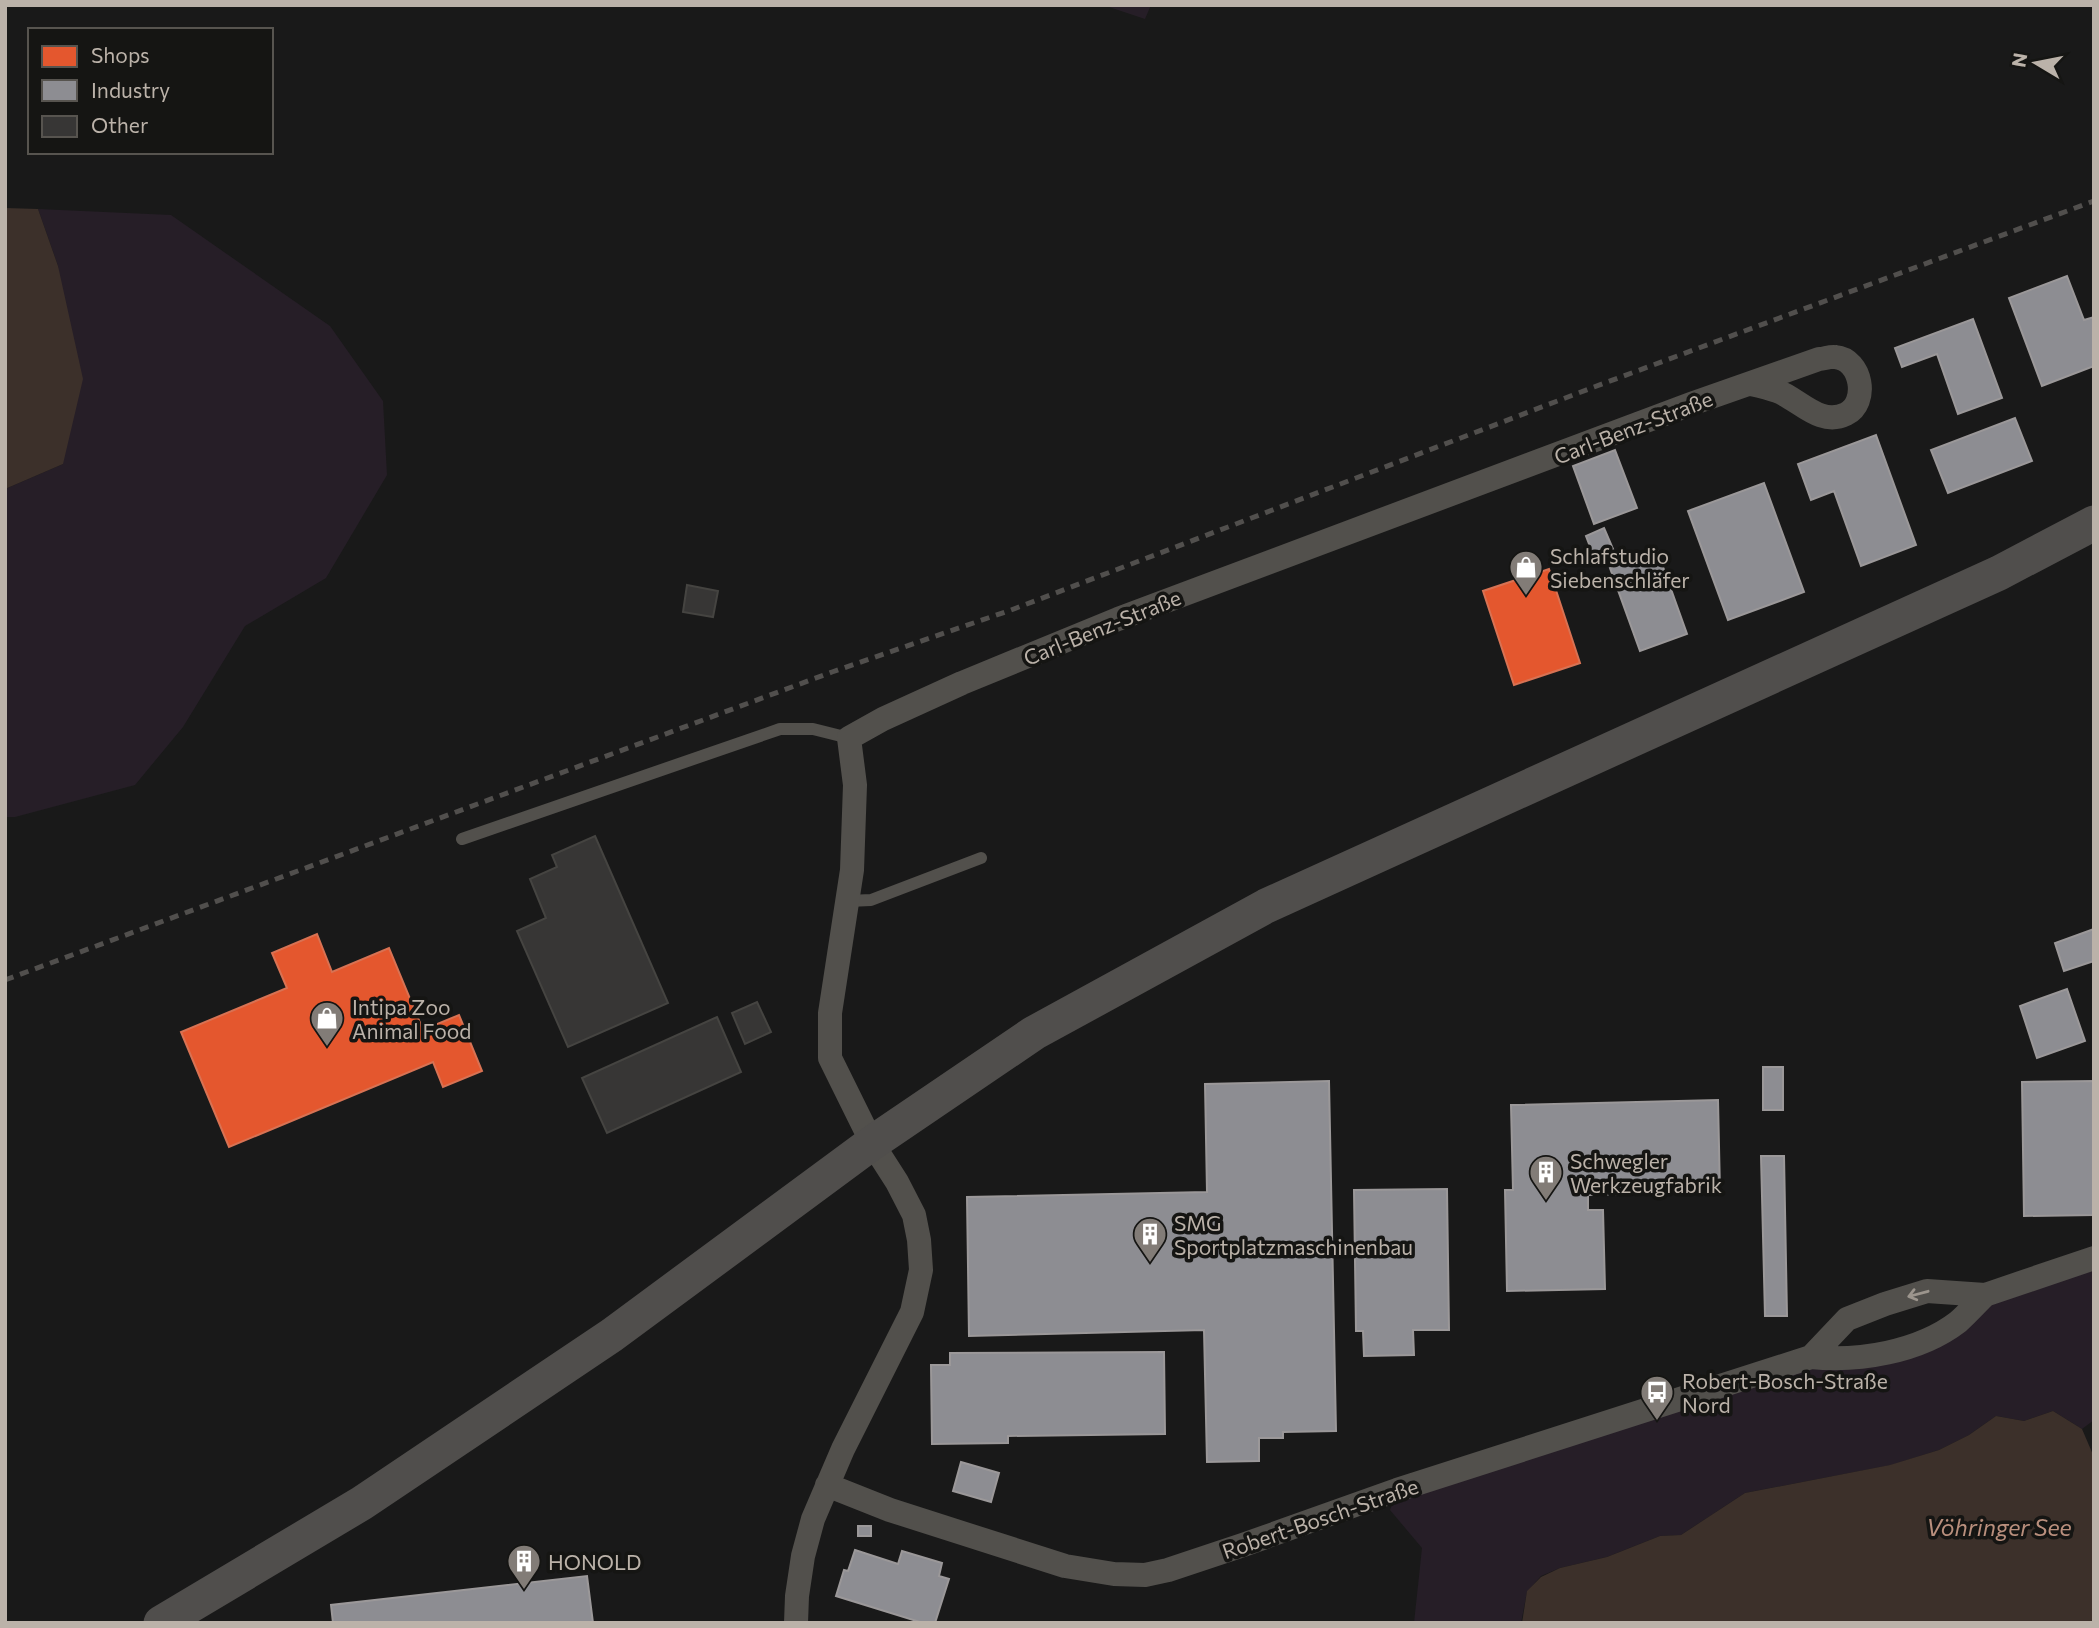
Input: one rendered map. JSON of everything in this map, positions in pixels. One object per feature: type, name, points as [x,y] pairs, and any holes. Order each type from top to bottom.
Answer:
[{"type":"main road","points":[[161,1623],[362,1503],[612,1335],[872,1143],[1034,1033],[1266,906],[1999,573],[2094,523]]},
{"type":"street","name":"Carl-Benz-Straße","points":[[849,738],[883,719],[962,683],[1118,618],[1751,384]]},
{"type":"street","points":[[796,1623],[803,1556],[813,1519],[912,1312],[921,1270],[914,1215],[872,1143],[830,1058],[830,1013],[852,870],[855,785],[849,738]]},
{"type":"street","name":"Robert-Bosch-Straße","points":[[1811,1357],[1847,1319],[1885,1304],[1927,1291],[1985,1295],[2094,1258]]},
{"type":"street","name":"Robert-Bosch-Straße","points":[[827,1485],[890,1510],[1065,1566],[1114,1574],[1145,1575],[1242,1545],[1397,1490],[1811,1357],[1837,1360],[1862,1358],[1899,1349],[1940,1333],[1958,1321],[1985,1295]]},
{"type":"lane","points":[[462,839],[780,729],[813,729],[849,738]]},
{"type":"lane","points":[[848,901],[871,900],[981,858]]},
{"type":"shaded area","points":[[1103,5],[1151,5],[1145,19]]},
{"type":"shaded area","points":[[38,209],[171,215],[330,326],[383,401],[387,475],[326,578],[245,626],[183,727],[135,785],[15,817],[5,817],[5,489],[63,464],[58,266]]},
{"type":"shaded area","points":[[2094,1259],[2094,1420],[2082,1429],[2053,1411],[2024,1421],[1996,1416],[1969,1435],[1939,1450],[1891,1465],[1745,1493],[1681,1535],[1660,1536],[1607,1557],[1560,1568],[1541,1576],[1527,1592],[1521,1623],[1414,1623],[1422,1548],[1390,1510],[1397,1491],[1729,1383],[1899,1349],[1986,1295]]},
{"type":"water","points":[[5,208],[38,209],[58,266],[83,379],[63,464],[5,489]]},
{"type":"water","name":"Vöhringer See","points":[[2053,1411],[2082,1429],[2094,1457],[2094,1623],[1522,1623],[1527,1591],[1541,1577],[1560,1568],[1607,1557],[1660,1536],[1681,1535],[1745,1493],[1890,1465],[1939,1450],[1969,1435],[1996,1416],[2024,1421]]},
{"type":"building: Shops","points":[[1549,569],[1580,663],[1514,685],[1483,591]]},
{"type":"building: Shops","points":[[317,934],[332,972],[389,948],[423,1030],[459,1015],[482,1071],[443,1087],[433,1062],[229,1147],[181,1032],[287,988],[272,953]]},
{"type":"building: Industry","points":[[2067,276],[2084,320],[2094,317],[2094,366],[2042,386],[2009,298]]},
{"type":"building: Industry","points":[[1973,319],[2002,398],[1958,414],[1937,354],[1902,367],[1895,348]]},
{"type":"building: Industry","points":[[2015,418],[2032,461],[1948,493],[1931,450]]},
{"type":"building: Industry","points":[[1876,435],[1916,545],[1861,566],[1834,491],[1811,500],[1798,464]]},
{"type":"building: Industry","points":[[1615,450],[1637,508],[1594,524],[1573,466]]},
{"type":"building: Industry","points":[[1764,483],[1804,592],[1728,620],[1688,511]]},
{"type":"building: Industry","points":[[1604,528],[1613,549],[1594,557],[1586,536]]},
{"type":"building: Industry","points":[[1657,550],[1687,634],[1640,651],[1610,568]]},
{"type":"building: Industry","points":[[2094,929],[2094,961],[2064,971],[2055,943]]},
{"type":"building: Industry","points":[[2067,989],[2085,1041],[2037,1058],[2020,1006]]},
{"type":"building: Industry","points":[[1763,1067],[1783,1067],[1783,1110],[1763,1110]]},
{"type":"building: Industry","name":"SMG Sportplatzmaschinenbau","points":[[1329,1081],[1336,1431],[1283,1432],[1283,1438],[1259,1438],[1259,1461],[1207,1462],[1204,1330],[969,1336],[967,1197],[1207,1192],[1205,1084]]},
{"type":"building: Industry","points":[[2094,1081],[2094,1215],[2024,1216],[2022,1082]]},
{"type":"building: Industry","name":"Schwegler Werkzeugfabrik","points":[[1718,1100],[1720,1192],[1588,1195],[1588,1210],[1603,1210],[1605,1289],[1507,1291],[1505,1190],[1513,1190],[1511,1105]]},
{"type":"building: Industry","points":[[1761,1156],[1784,1156],[1787,1316],[1765,1316]]},
{"type":"building: Industry","points":[[1447,1189],[1449,1330],[1413,1330],[1414,1355],[1364,1356],[1363,1331],[1356,1331],[1354,1190]]},
{"type":"building: Industry","points":[[1164,1352],[1165,1434],[1008,1436],[1008,1443],[932,1444],[931,1365],[950,1365],[950,1353]]},
{"type":"building: Industry","points":[[961,1462],[999,1473],[991,1502],[953,1491]]},
{"type":"building: Industry","points":[[858,1526],[871,1526],[871,1536],[858,1536]]},
{"type":"building: Industry","points":[[855,1550],[898,1564],[902,1551],[942,1563],[939,1576],[949,1579],[935,1623],[923,1623],[836,1596],[844,1570],[848,1571]]},
{"type":"building: Industry","name":"HONOLD","points":[[587,1576],[593,1623],[333,1623],[331,1605]]},
{"type":"building: Other","points":[[687,585],[718,591],[713,617],[683,612]]},
{"type":"building: Other","points":[[595,836],[668,1003],[568,1047],[517,931],[546,918],[530,879],[557,867],[552,855]]},
{"type":"building: Other","points":[[757,1002],[771,1032],[745,1044],[732,1013]]},
{"type":"building: Other","points":[[717,1017],[741,1072],[607,1133],[582,1078]]},
{"type":"railway","points":[[5,980],[832,672],[1011,610],[1594,387],[2094,201]]},
{"type":"place","name":"Schlafstudio Siebenschläfer","points":[[1526,597]]},
{"type":"place","name":"Intipa Zoo Animal Food","points":[[327,1048]]},
{"type":"place","name":"Schwegler Werkzeugfabrik","points":[[1546,1202]]},
{"type":"place","name":"SMG Sportplatzmaschinenbau","points":[[1150,1264]]},
{"type":"place","name":"Robert-Bosch-Straße Nord","points":[[1657,1422]]},
{"type":"place","name":"HONOLD","points":[[524,1591]]}]
